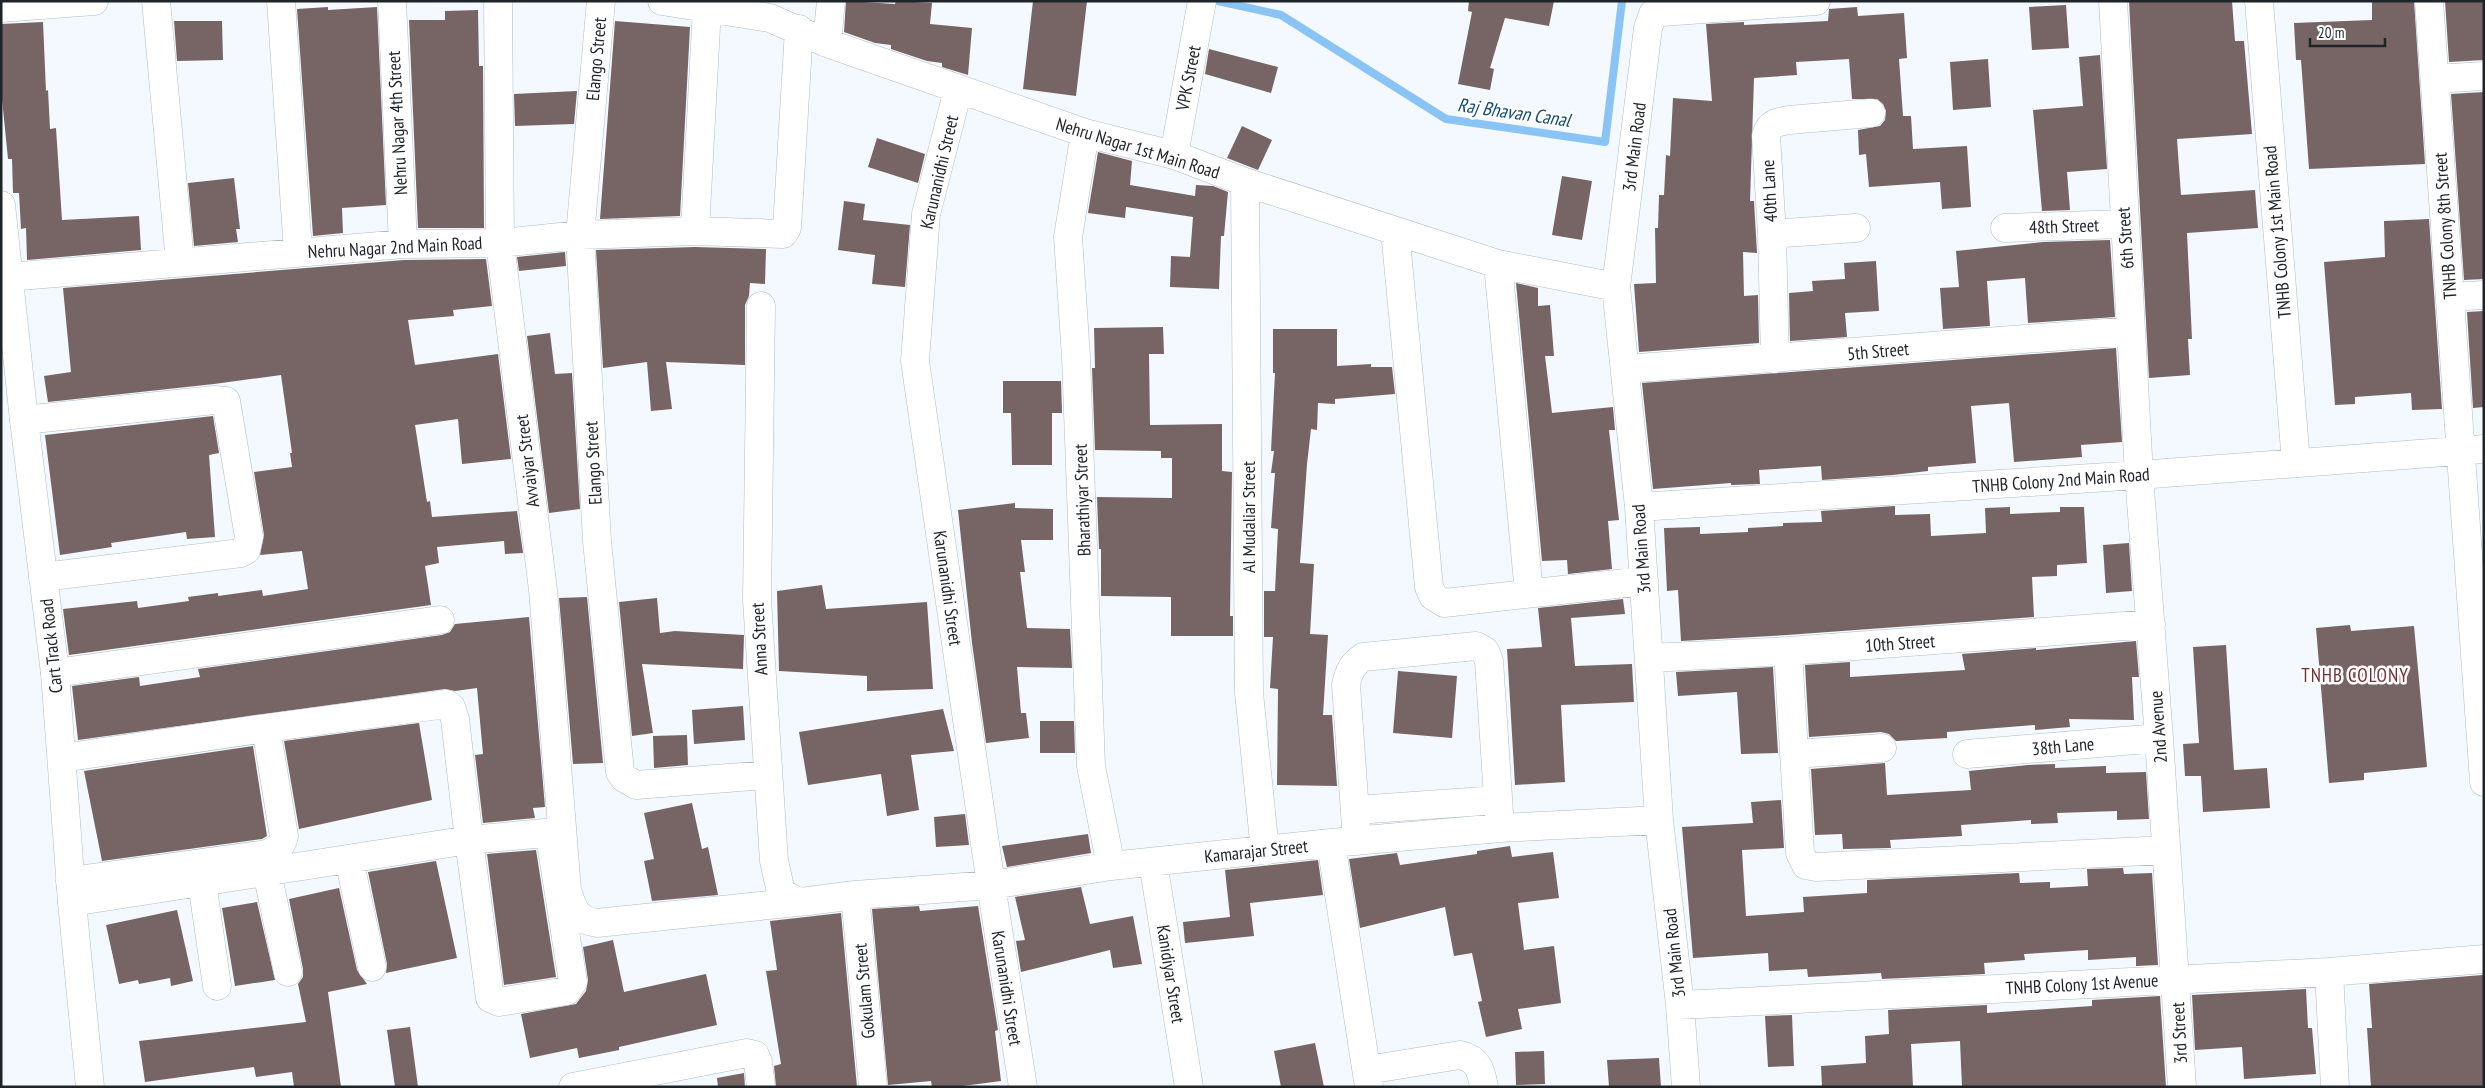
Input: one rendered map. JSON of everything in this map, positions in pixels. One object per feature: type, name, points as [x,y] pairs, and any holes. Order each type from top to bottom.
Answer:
[{"type":"street","points":[[1,8],[94,1]]},
{"type":"street","points":[[156,1],[180,262]]},
{"type":"street","points":[[281,1],[298,252]]},
{"type":"street","name":"Nehru Nagar 4th Street","points":[[392,1],[403,244]]},
{"type":"street","name":"Avvaiyar Street","points":[[498,1],[500,242],[543,590],[568,890],[573,910],[579,918],[597,923],[798,902]]},
{"type":"street","name":"Elango Street","points":[[602,1],[580,235],[597,541],[620,772],[630,783],[636,785],[768,775]]},
{"type":"street","name":"Nehru Nagar 1st Main Road","points":[[662,1],[707,8],[770,10],[827,43],[1085,133],[1174,155],[1245,182],[1498,264],[1616,287]]},
{"type":"street","points":[[827,43],[831,1]]},
{"type":"street","points":[[1765,3],[1816,1]]},
{"type":"street","name":"6th Street","points":[[2112,1],[2139,475]]},
{"type":"street","name":"TNHB Colony 1st Main Road","points":[[2259,1],[2296,463]]},
{"type":"street","name":"TNHB Colony 8th Street","points":[[2429,1],[2450,297],[2472,450],[2484,782]]},
{"type":"street","name":"3rd Main Road","points":[[1686,1087],[1680,1005],[1659,820],[1644,581],[1616,287],[1648,28],[1653,14],[1765,3]]},
{"type":"street","name":"VPK Street","points":[[1174,155],[1201,6]]},
{"type":"street","points":[[695,231],[707,8]]},
{"type":"street","name":"Nehru Nagar 2nd Main Road","points":[[8,277],[403,244],[500,242],[580,235],[695,231],[782,234],[787,228],[800,29]]},
{"type":"street","points":[[2434,79],[2484,76]]},
{"type":"street","name":"Karunanidhi Street","points":[[958,90],[926,214],[915,362],[991,884],[1023,1087]]},
{"type":"street","name":"40th Lane","points":[[1775,359],[1772,234],[1766,136],[1768,128],[1776,122],[1789,120],[1871,113]]},
{"type":"street","name":"Bharathiyar Street","points":[[1085,133],[1068,237],[1076,356],[1091,766],[1111,866]]},
{"type":"street","name":"Al Mudaliar Street","points":[[1245,182],[1249,693],[1265,850]]},
{"type":"street","name":"Cart Track Road","points":[[1,206],[24,420],[55,673],[71,892],[90,1087]]},
{"type":"street","name":"48th Street","points":[[2005,228],[2124,224]]},
{"type":"street","points":[[1772,234],[1856,228]]},
{"type":"street","points":[[1395,231],[1429,587],[1433,596],[1444,604],[1644,581]]},
{"type":"street","points":[[1498,264],[1529,593]]},
{"type":"street","points":[[2450,297],[2484,295]]},
{"type":"street","name":"Anna Street","points":[[761,306],[757,600],[776,880],[781,892],[798,902]]},
{"type":"street","name":"5th Street","points":[[1625,369],[2131,331]]},
{"type":"street","points":[[24,420],[214,400],[226,401],[248,537],[246,550],[242,554],[43,577]]},
{"type":"street","name":"TNHB Colony 2nd Main Road","points":[[1638,507],[2139,475],[2472,450]]},
{"type":"street","name":"2nd Avenue","points":[[2139,475],[2176,978]]},
{"type":"street","points":[[55,673],[440,620]]},
{"type":"street","name":"10th Street","points":[[1649,658],[1788,651],[2151,624]]},
{"type":"street","points":[[1484,1087],[1480,1069],[1470,1057],[1460,1055],[1368,1078],[1344,842],[1356,810],[1346,685],[1349,672],[1354,663],[1363,657],[1476,646],[1485,651],[1489,661],[1500,828]]},
{"type":"street","points":[[1788,651],[1800,853],[1802,860],[1811,867],[2166,850]]},
{"type":"street","points":[[62,758],[447,704],[451,707],[454,719],[469,840],[490,998],[499,1002],[567,991],[573,982],[550,837],[545,833],[469,840],[202,882],[71,892]]},
{"type":"street","points":[[71,892],[267,854],[283,844],[284,836],[266,728]]},
{"type":"street","name":"38th Lane","points":[[1968,754],[2159,738]]},
{"type":"street","points":[[1794,754],[1882,748]]},
{"type":"street","points":[[1356,810],[1498,800]]},
{"type":"street","name":"Kamarajar Street","points":[[855,895],[991,884],[1111,866],[1344,842],[1500,828],[1659,820]]},
{"type":"street","points":[[349,859],[372,967]]},
{"type":"street","name":"Kanidiyar Street","points":[[1154,862],[1189,1087]]},
{"type":"street","points":[[267,872],[288,972]]},
{"type":"street","points":[[202,882],[217,986]]},
{"type":"street","points":[[798,902],[855,895]]},
{"type":"street","name":"Gokulam Street","points":[[855,895],[873,1087]]},
{"type":"street","name":"TNHB Colony 1st Avenue","points":[[1680,1005],[2176,978],[2329,972],[2484,959]]},
{"type":"street","points":[[2329,972],[2335,1087]]},
{"type":"street","name":"3rd Street","points":[[2176,978],[2182,1087]]},
{"type":"street","points":[[573,1087],[747,1053],[755,1055],[758,1062],[761,1087]]},
{"type":"building","points":[[846,1],[895,4],[896,1],[932,3],[930,24],[972,28],[968,75],[942,67],[942,63],[927,61],[891,49],[891,45],[875,43],[844,32]]},
{"type":"building","points":[[1033,1],[1087,1],[1076,96],[1023,89]]},
{"type":"building","points":[[1469,1],[1554,1],[1549,26],[1505,18],[1490,68],[1494,69],[1490,90],[1458,84],[1472,12],[1468,11]]},
{"type":"building","points":[[2129,1],[2232,1],[2235,41],[2244,41],[2252,134],[2177,139],[2181,195],[2255,190],[2258,228],[2187,233],[2192,339],[2188,339],[2190,375],[2149,378]]},
{"type":"building","points":[[2372,1],[2414,1],[2425,164],[2309,169],[2301,60],[2296,60],[2294,23],[2372,20]]},
{"type":"building","points":[[2445,1],[2484,1],[2484,60],[2449,62]]},
{"type":"building","points":[[2066,5],[2069,48],[2032,50],[2029,7]]},
{"type":"building","points":[[328,7],[328,10],[377,7],[386,205],[342,208],[343,233],[313,236],[297,9]]},
{"type":"building","points":[[1857,7],[1858,16],[1904,13],[1907,58],[1899,59],[1903,116],[1911,116],[1913,149],[1967,146],[1971,207],[1942,209],[1940,182],[1869,187],[1866,154],[1859,155],[1858,130],[1880,126],[1885,120],[1886,111],[1883,104],[1877,99],[1852,99],[1849,59],[1796,62],[1797,75],[1754,78],[1750,201],[1754,201],[1757,253],[1743,252],[1744,296],[1758,295],[1759,343],[1639,352],[1634,284],[1656,283],[1655,228],[1658,228],[1659,195],[1664,195],[1666,155],[1670,156],[1673,98],[1712,101],[1706,24],[1744,22],[1744,25],[1828,21],[1829,9]]},
{"type":"building","points":[[478,10],[479,66],[483,66],[484,228],[418,228],[409,20],[445,20],[445,11]]},
{"type":"building","points":[[174,21],[222,21],[223,60],[177,61]]},
{"type":"building","points":[[615,21],[690,27],[680,216],[600,219]]},
{"type":"building","points":[[43,22],[46,91],[48,90],[50,129],[56,128],[62,220],[139,216],[141,250],[27,260],[26,228],[21,229],[19,193],[13,193],[12,159],[8,159],[1,89],[1,24]]},
{"type":"building","points":[[1209,49],[1278,67],[1271,93],[1205,74]]},
{"type":"building","points":[[2100,55],[2107,169],[2067,172],[2070,210],[2042,211],[2033,110],[2083,106],[2079,57]]},
{"type":"building","points":[[1988,59],[1991,107],[1953,110],[1950,62]]},
{"type":"building","points":[[577,91],[574,124],[515,126],[514,94]]},
{"type":"building","points":[[2484,92],[2484,279],[2464,280],[2451,94]]},
{"type":"building","points":[[1242,126],[1272,140],[1258,170],[1227,158]]},
{"type":"building","points":[[877,138],[925,154],[918,183],[868,167]]},
{"type":"building","points":[[1098,152],[1132,161],[1130,185],[1195,196],[1196,185],[1213,186],[1228,192],[1224,236],[1221,236],[1219,289],[1170,287],[1171,256],[1190,257],[1193,217],[1126,207],[1125,218],[1088,213]]},
{"type":"building","points":[[1562,176],[1592,181],[1582,240],[1552,235]]},
{"type":"building","points":[[234,178],[240,229],[236,229],[238,242],[194,246],[188,183]]},
{"type":"building","points":[[844,201],[865,204],[863,220],[910,225],[905,287],[872,284],[875,255],[838,250]]},
{"type":"building","points":[[2429,219],[2442,409],[2412,410],[2411,393],[2355,397],[2355,404],[2335,405],[2324,262],[2385,257],[2384,221]]},
{"type":"building","points":[[2110,240],[2115,317],[2028,323],[2025,278],[1987,281],[1990,326],[1943,329],[1940,288],[1959,287],[1956,251],[2043,242]]},
{"type":"building","points":[[695,247],[766,249],[765,284],[750,283],[749,296],[745,305],[745,365],[666,362],[672,409],[651,411],[647,362],[603,368],[596,250]]},
{"type":"building","points":[[565,252],[566,266],[519,271],[517,257]]},
{"type":"building","points":[[486,259],[492,306],[453,310],[454,316],[408,320],[415,365],[498,354],[511,459],[462,464],[458,419],[415,425],[427,502],[430,501],[432,517],[517,511],[523,553],[505,554],[504,541],[437,547],[439,563],[425,566],[431,605],[69,655],[63,609],[137,601],[138,608],[189,601],[188,597],[218,593],[218,596],[262,590],[263,596],[308,589],[302,551],[260,555],[264,535],[254,472],[292,467],[290,453],[292,453],[281,375],[48,402],[44,376],[71,372],[63,288],[404,260]]},
{"type":"building","points":[[1876,261],[1879,311],[1845,313],[1847,337],[1790,341],[1789,293],[1813,291],[1812,281],[1845,279],[1844,263]]},
{"type":"building","points":[[1516,283],[1538,288],[1538,306],[1550,305],[1554,356],[1545,356],[1552,413],[1613,407],[1615,430],[1609,430],[1619,520],[1608,521],[1612,569],[1568,574],[1567,560],[1542,561]]},
{"type":"building","points":[[2484,311],[2484,407],[2473,408],[2467,312]]},
{"type":"building","points":[[1163,327],[1164,354],[1149,354],[1150,425],[1222,424],[1222,471],[1232,472],[1230,616],[1233,616],[1233,636],[1171,636],[1171,597],[1101,596],[1101,549],[1099,549],[1097,497],[1172,498],[1172,458],[1161,458],[1161,451],[1095,450],[1092,368],[1095,368],[1094,328]]},
{"type":"building","points":[[1273,329],[1337,329],[1337,366],[1371,364],[1371,367],[1392,367],[1395,394],[1335,399],[1335,404],[1318,403],[1317,430],[1311,429],[1300,563],[1314,564],[1310,634],[1328,635],[1323,715],[1332,715],[1337,786],[1277,785],[1278,689],[1270,688],[1273,637],[1264,637],[1264,591],[1275,591],[1278,529],[1271,528],[1275,473],[1271,473],[1274,451],[1271,451],[1275,373],[1273,373]]},
{"type":"building","points":[[550,333],[555,374],[572,373],[580,509],[549,513],[527,336]]},
{"type":"building","points":[[2116,348],[2122,442],[2081,445],[2082,457],[2014,462],[2009,403],[1971,406],[1976,463],[1928,467],[1928,471],[1893,475],[1822,480],[1821,466],[1759,470],[1760,484],[1731,485],[1731,483],[1653,489],[1642,383]]},
{"type":"building","points":[[1003,381],[1061,381],[1062,413],[1052,413],[1052,465],[1012,465],[1011,413],[1003,413]]},
{"type":"building","points":[[213,416],[219,453],[209,455],[215,537],[187,539],[186,532],[111,543],[112,547],[60,555],[45,435]]},
{"type":"building","points":[[1015,503],[1015,508],[1053,509],[1053,540],[1021,540],[1025,572],[1020,572],[1027,628],[1070,629],[1072,668],[1017,667],[1021,713],[1026,713],[1029,738],[986,743],[972,643],[958,510]]},
{"type":"building","points":[[1895,506],[1895,515],[1930,514],[1931,536],[1986,533],[1985,508],[2010,507],[2010,514],[2060,512],[2060,507],[2084,507],[2087,563],[2057,565],[2057,576],[2032,577],[2034,617],[1681,641],[1678,590],[1667,591],[1664,528],[1700,527],[1700,534],[1748,532],[1748,528],[1783,526],[1783,523],[1822,522],[1821,511]]},
{"type":"building","points":[[2129,543],[2132,591],[2106,593],[2103,545]]},
{"type":"building","points":[[822,585],[826,609],[927,602],[933,689],[867,691],[867,676],[779,671],[777,591]]},
{"type":"building","points":[[587,597],[603,763],[573,764],[559,598]]},
{"type":"building","points":[[657,598],[660,633],[675,631],[744,635],[743,669],[642,664],[653,733],[632,736],[619,602]]},
{"type":"building","points":[[1623,599],[1625,614],[1571,618],[1575,666],[1632,664],[1634,702],[1561,705],[1565,782],[1515,785],[1507,649],[1542,647],[1538,608]]},
{"type":"building","points":[[529,617],[545,807],[533,808],[535,818],[483,823],[475,755],[483,754],[477,688],[455,691],[445,689],[78,740],[72,686],[139,677],[140,686],[200,677],[198,669],[442,635],[450,632],[455,624]]},
{"type":"building","points":[[2350,625],[2351,631],[2414,626],[2427,767],[2364,773],[2364,780],[2329,783],[2316,628]]},
{"type":"building","points":[[2136,641],[2139,677],[2132,677],[2134,720],[2069,719],[2070,727],[2035,730],[2035,725],[1947,732],[1947,738],[1896,741],[1889,734],[1881,732],[1809,737],[1805,665],[1850,662],[1850,677],[1965,670],[1962,654],[2036,648],[2036,650]]},
{"type":"building","points":[[2226,645],[2234,770],[2267,768],[2270,808],[2203,812],[2201,776],[2185,776],[2183,744],[2199,743],[2193,647]]},
{"type":"building","points":[[1773,667],[1778,753],[1741,754],[1737,692],[1678,696],[1676,672]]},
{"type":"building","points":[[1398,671],[1457,676],[1452,738],[1393,733]]},
{"type":"building","points":[[743,706],[745,740],[694,744],[692,710]]},
{"type":"building","points":[[943,709],[954,751],[911,755],[919,810],[887,816],[881,774],[808,785],[799,732]]},
{"type":"building","points":[[1040,721],[1074,721],[1075,753],[1040,753]]},
{"type":"building","points":[[419,723],[432,800],[299,829],[284,741]]},
{"type":"building","points":[[687,735],[688,765],[654,768],[653,736]]},
{"type":"building","points":[[253,746],[267,836],[262,839],[102,861],[84,771]]},
{"type":"building","points":[[1885,763],[1887,795],[1971,790],[1969,771],[2028,765],[2055,764],[2055,768],[2106,766],[2106,773],[2146,772],[2149,819],[2117,820],[2117,811],[2057,813],[2058,823],[2031,824],[2031,820],[1961,825],[1962,836],[1890,840],[1891,848],[1843,849],[1842,834],[1815,835],[1811,769]]},
{"type":"building","points":[[1781,800],[1784,848],[1742,850],[1746,916],[1804,912],[1803,897],[1867,893],[1867,880],[2019,873],[2020,883],[2050,882],[2050,888],[2088,886],[2087,869],[2123,868],[2124,874],[2152,873],[2158,965],[2136,966],[2136,957],[2088,960],[2088,950],[2024,954],[2025,960],[1984,963],[1985,974],[1882,979],[1881,973],[1808,977],[1807,969],[1769,971],[1768,953],[1693,958],[1682,827],[1753,823],[1751,802]]},
{"type":"building","points":[[692,803],[702,849],[708,847],[718,895],[652,901],[644,861],[654,859],[644,813]]},
{"type":"building","points":[[965,814],[969,845],[936,847],[934,817]]},
{"type":"building","points":[[1088,834],[1091,853],[1007,867],[1002,846]]},
{"type":"building","points":[[1510,846],[1512,857],[1553,852],[1559,898],[1518,903],[1524,950],[1554,946],[1561,1003],[1518,1009],[1522,1029],[1486,1037],[1478,1002],[1482,1001],[1472,953],[1454,956],[1445,907],[1360,928],[1349,859],[1397,853],[1400,865],[1477,854],[1477,851]]},
{"type":"building","points":[[536,850],[556,977],[504,985],[487,854]]},
{"type":"building","points":[[1318,860],[1323,895],[1250,903],[1254,936],[1185,943],[1183,922],[1230,917],[1225,870]]},
{"type":"building","points":[[436,861],[457,958],[386,973],[387,964],[368,872]]},
{"type":"building","points":[[1081,887],[1090,924],[1133,916],[1142,964],[1113,968],[1110,950],[1021,972],[1016,941],[1025,940],[1015,897]]},
{"type":"building","points":[[339,888],[357,970],[367,984],[328,992],[341,1087],[294,1087],[292,1072],[256,1077],[254,1067],[145,1082],[139,1041],[306,1022],[298,984],[303,977],[303,969],[289,899]]},
{"type":"building","points":[[257,902],[275,980],[235,986],[222,908]]},
{"type":"building","points":[[919,906],[920,911],[978,906],[998,1030],[995,1031],[1001,1081],[955,1087],[932,1087],[931,1081],[888,1085],[872,909]]},
{"type":"building","points":[[177,910],[193,981],[171,986],[170,978],[139,984],[138,980],[119,984],[106,925]]},
{"type":"building","points":[[841,913],[857,1087],[776,1087],[774,1066],[781,1064],[766,971],[777,970],[770,921]]},
{"type":"building","points":[[613,940],[624,992],[706,974],[717,1025],[619,1047],[619,1050],[579,1058],[577,1048],[530,1058],[521,1014],[576,1004],[586,991],[588,980],[583,947]]},
{"type":"building","points":[[2483,975],[2484,1087],[2371,1087],[2367,1028],[2372,1028],[2369,984]]},
{"type":"building","points":[[2306,989],[2308,1028],[2312,1028],[2316,1074],[2244,1079],[2242,1047],[2195,1050],[2192,995]]},
{"type":"building","points":[[2160,996],[2166,1087],[1962,1087],[1960,1041],[1911,1044],[1913,1087],[1822,1087],[1821,1066],[1866,1063],[1865,1036],[1889,1034],[1888,1010],[1987,1005],[1987,1013],[2092,1006],[2092,1000]]},
{"type":"building","points":[[1792,1015],[1794,1066],[1768,1067],[1765,1016]]},
{"type":"building","points":[[410,1027],[418,1087],[395,1087],[387,1030]]},
{"type":"building","points":[[1315,1043],[1324,1087],[1281,1087],[1274,1051]]},
{"type":"building","points":[[1544,1051],[1545,1084],[1516,1085],[1515,1052]]},
{"type":"building","points":[[1659,1058],[1661,1087],[1609,1087],[1607,1060]]},
{"type":"building","points":[[744,1073],[745,1087],[718,1087],[717,1078]]},
{"type":"waterway","name":"Raj Bhavan Canal","points":[[1218,1],[1281,15],[1446,119],[1605,142],[1622,1]]},
{"type":"district","name":"TNHB COLONY","points":[[2355,675]]}]
